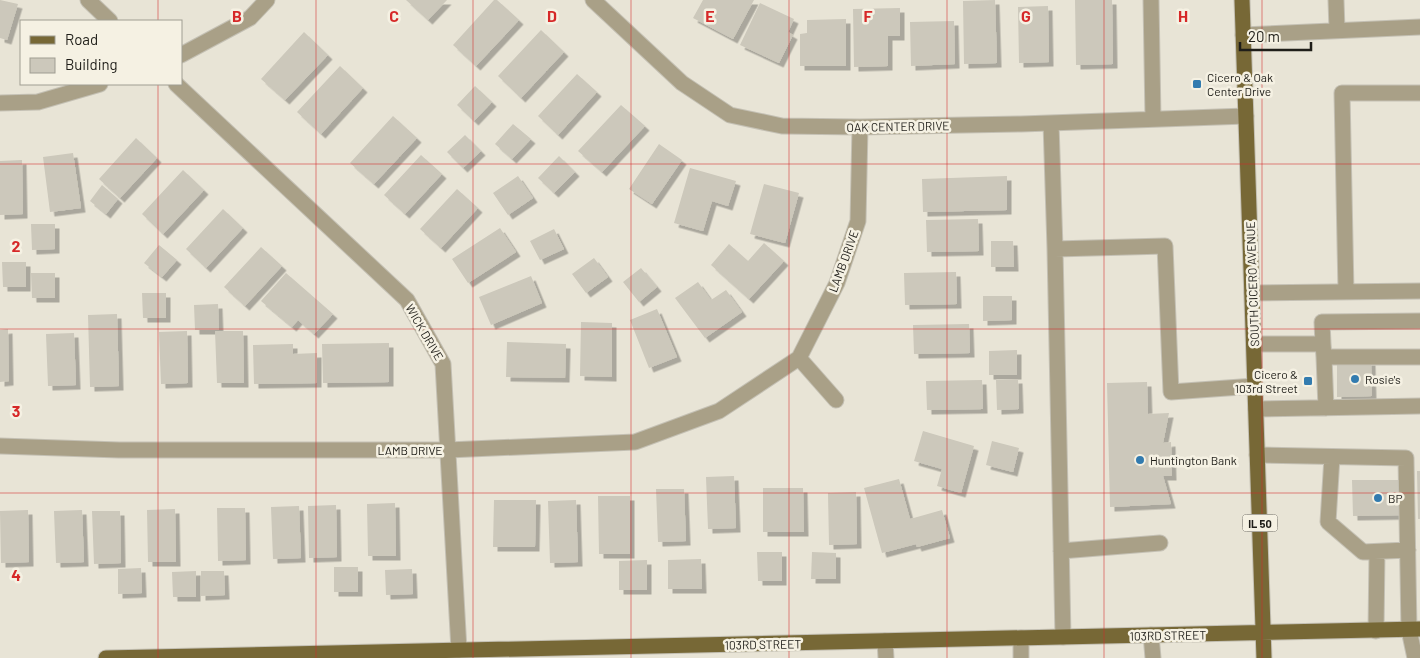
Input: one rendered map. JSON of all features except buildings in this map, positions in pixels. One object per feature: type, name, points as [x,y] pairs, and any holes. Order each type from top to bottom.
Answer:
[{"type":"main road","name":"SOUTH CICERO AVENUE","points":[[1242,0],[1264,658]]},
{"type":"main road","name":"103RD STREET","points":[[106,658],[459,650],[529,653],[885,641],[1414,630]]},
{"type":"street","points":[[88,0],[109,20]]},
{"type":"street","points":[[182,54],[250,18],[267,0]]},
{"type":"street","name":"OAK CENTER DRIVE","points":[[593,0],[682,83],[730,115],[782,126],[860,127],[1051,123],[1246,116]]},
{"type":"street","points":[[1152,0],[1152,119]]},
{"type":"street","points":[[1336,0],[1337,30]]},
{"type":"street","points":[[1243,35],[1420,27]]},
{"type":"street","points":[[0,103],[38,102],[97,85]]},
{"type":"street","name":"WICK DRIVE","points":[[177,85],[407,300],[443,364],[459,650]]},
{"type":"street","points":[[1346,292],[1342,93],[1420,93]]},
{"type":"street","points":[[1051,123],[1063,637]]},
{"type":"street","name":"LAMB DRIVE","points":[[0,446],[119,450],[448,450],[635,442],[718,411],[799,358],[837,283],[858,221],[860,127]]},
{"type":"street","points":[[1055,249],[1165,246],[1171,392],[1255,386]]},
{"type":"street","points":[[1252,294],[1420,291]]},
{"type":"street","points":[[1326,408],[1322,322],[1420,322]]},
{"type":"street","points":[[1254,344],[1323,351],[1420,357]]},
{"type":"street","points":[[799,358],[836,400]]},
{"type":"street","points":[[1256,409],[1420,406]]},
{"type":"street","points":[[1257,456],[1406,458],[1408,550],[1415,658]]},
{"type":"street","points":[[1332,457],[1328,522],[1363,552],[1408,550]]},
{"type":"street","points":[[1061,551],[1160,543]]},
{"type":"street","points":[[1376,630],[1377,552]]},
{"type":"street","points":[[1151,635],[1153,658]]},
{"type":"street","points":[[1020,658],[1021,638]]},
{"type":"street","points":[[885,641],[886,658]]},
{"type":"place","name":"Cicero & Oak Center Drive","points":[[1197,84]]},
{"type":"place","name":"Rosie's","points":[[1355,379]]},
{"type":"place","name":"Cicero & 103rd Street","points":[[1308,381]]},
{"type":"place","name":"Huntington Bank","points":[[1140,460]]},
{"type":"place","name":"BP","points":[[1378,498]]}]
